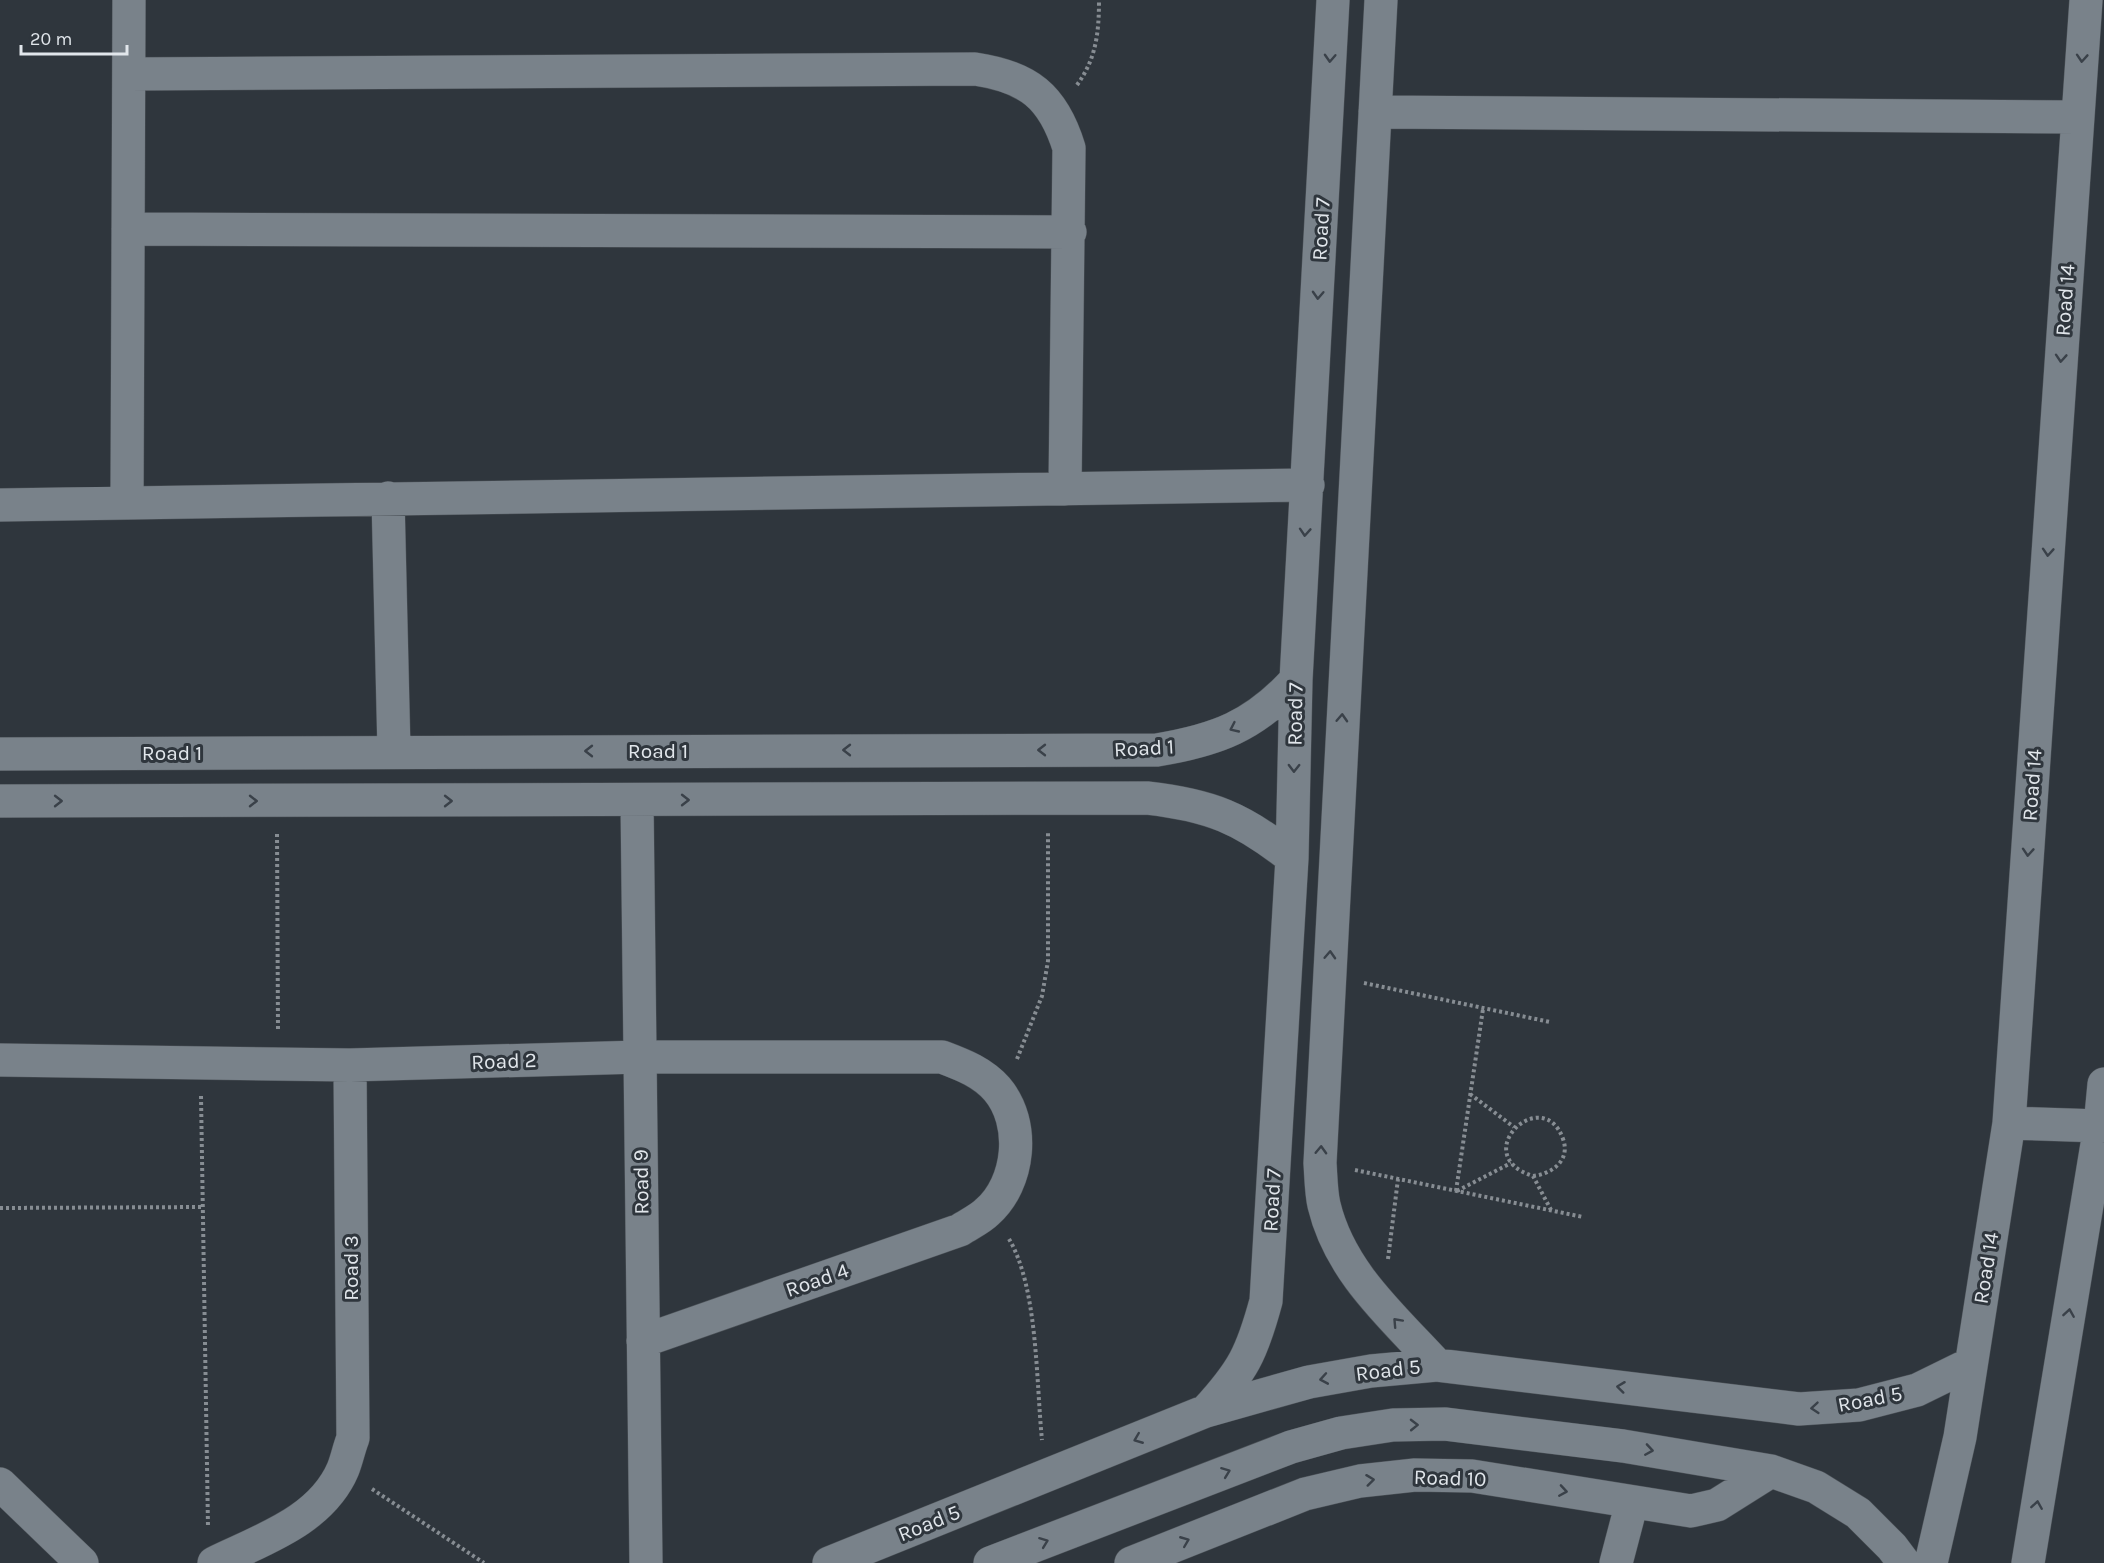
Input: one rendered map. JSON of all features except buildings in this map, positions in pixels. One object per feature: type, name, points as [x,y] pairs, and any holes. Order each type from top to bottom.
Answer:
[{"type":"street","points":[[127,503],[129,0]]},
{"type":"street","name":"Road 7","points":[[1206,1411],[1235,1380],[1255,1342],[1266,1301],[1292,858],[1296,680],[1333,0]]},
{"type":"street","points":[[1382,0],[1320,1163],[1324,1203],[1335,1241],[1355,1276],[1437,1365]]},
{"type":"street","name":"Road 14","points":[[1931,1563],[1960,1437],[2009,1123],[2086,0]]},
{"type":"street","points":[[129,74],[975,69],[1006,74],[1032,87],[1053,109],[1069,148],[1070,232],[1065,489]]},
{"type":"street","points":[[1375,112],[2078,117]]},
{"type":"street","points":[[128,229],[1070,232]]},
{"type":"street","points":[[0,505],[1308,485]]},
{"type":"street","points":[[387,498],[394,751]]},
{"type":"street","name":"Road 1","points":[[0,754],[1157,750],[1198,743],[1237,728],[1273,705],[1296,680]]},
{"type":"street","points":[[0,801],[1147,798],[1187,803],[1225,814],[1261,833],[1292,858]]},
{"type":"street","name":"Road 9","points":[[637,800],[646,1563]]},
{"type":"street","name":"Road 2","points":[[0,1060],[350,1065],[639,1057],[942,1057],[973,1068],[998,1090]]},
{"type":"street","name":"Road 3","points":[[343,1470],[352,1438],[350,1065]]},
{"type":"street","points":[[2028,1563],[2100,1126],[2104,1084]]},
{"type":"street","points":[[988,1212],[1007,1185],[1016,1153],[1013,1120],[998,1090]]},
{"type":"street","points":[[2009,1123],[2100,1126]]},
{"type":"street","name":"Road 4","points":[[643,1341],[960,1230],[988,1212]]},
{"type":"street","name":"Road 5","points":[[829,1563],[1206,1411],[1309,1382],[1371,1371],[1437,1365],[1799,1409],[1859,1405],[1917,1390],[1970,1364]]},
{"type":"street","points":[[990,1563],[1291,1447],[1341,1432],[1393,1425],[1445,1424],[1623,1446],[1771,1470],[1816,1487],[1858,1513],[1892,1547],[1904,1563]]},
{"type":"street","points":[[211,1551],[300,1520],[325,1498],[343,1470]]},
{"type":"street","name":"Road 10","points":[[1131,1563],[1305,1494],[1360,1481],[1415,1475],[1472,1476],[1691,1511],[1717,1505],[1771,1470]]},
{"type":"street","points":[[0,1484],[82,1563]]},
{"type":"street","points":[[1616,1563],[1632,1502]]},
{"type":"path","points":[[1053,109],[1073,91],[1089,68],[1098,41],[1099,0]]},
{"type":"path","points":[[998,1090],[1031,1029],[1042,996],[1048,961],[1048,799]]},
{"type":"path","points":[[277,801],[278,1064]]},
{"type":"path","points":[[1329,975],[1550,1023]]},
{"type":"path","points":[[1456,1191],[1483,1009]]},
{"type":"path","points":[[201,1063],[211,1551]]},
{"type":"path","points":[[1470,1094],[1514,1127]]},
{"type":"path","points":[[1538,1118],[1551,1122],[1560,1131],[1565,1143],[1564,1156],[1557,1168],[1546,1175],[1533,1176],[1520,1172],[1511,1163],[1506,1151],[1507,1138],[1514,1127],[1525,1119],[1538,1118]]},
{"type":"path","points":[[1320,1163],[1583,1217]]},
{"type":"path","points":[[1456,1191],[1511,1163]]},
{"type":"path","points":[[1533,1176],[1552,1211]]},
{"type":"path","points":[[1382,1306],[1398,1179]]},
{"type":"path","points":[[0,1208],[203,1207]]},
{"type":"path","points":[[988,1212],[1005,1233],[1019,1257],[1028,1283],[1045,1476]]},
{"type":"path","points":[[343,1470],[484,1563]]}]
